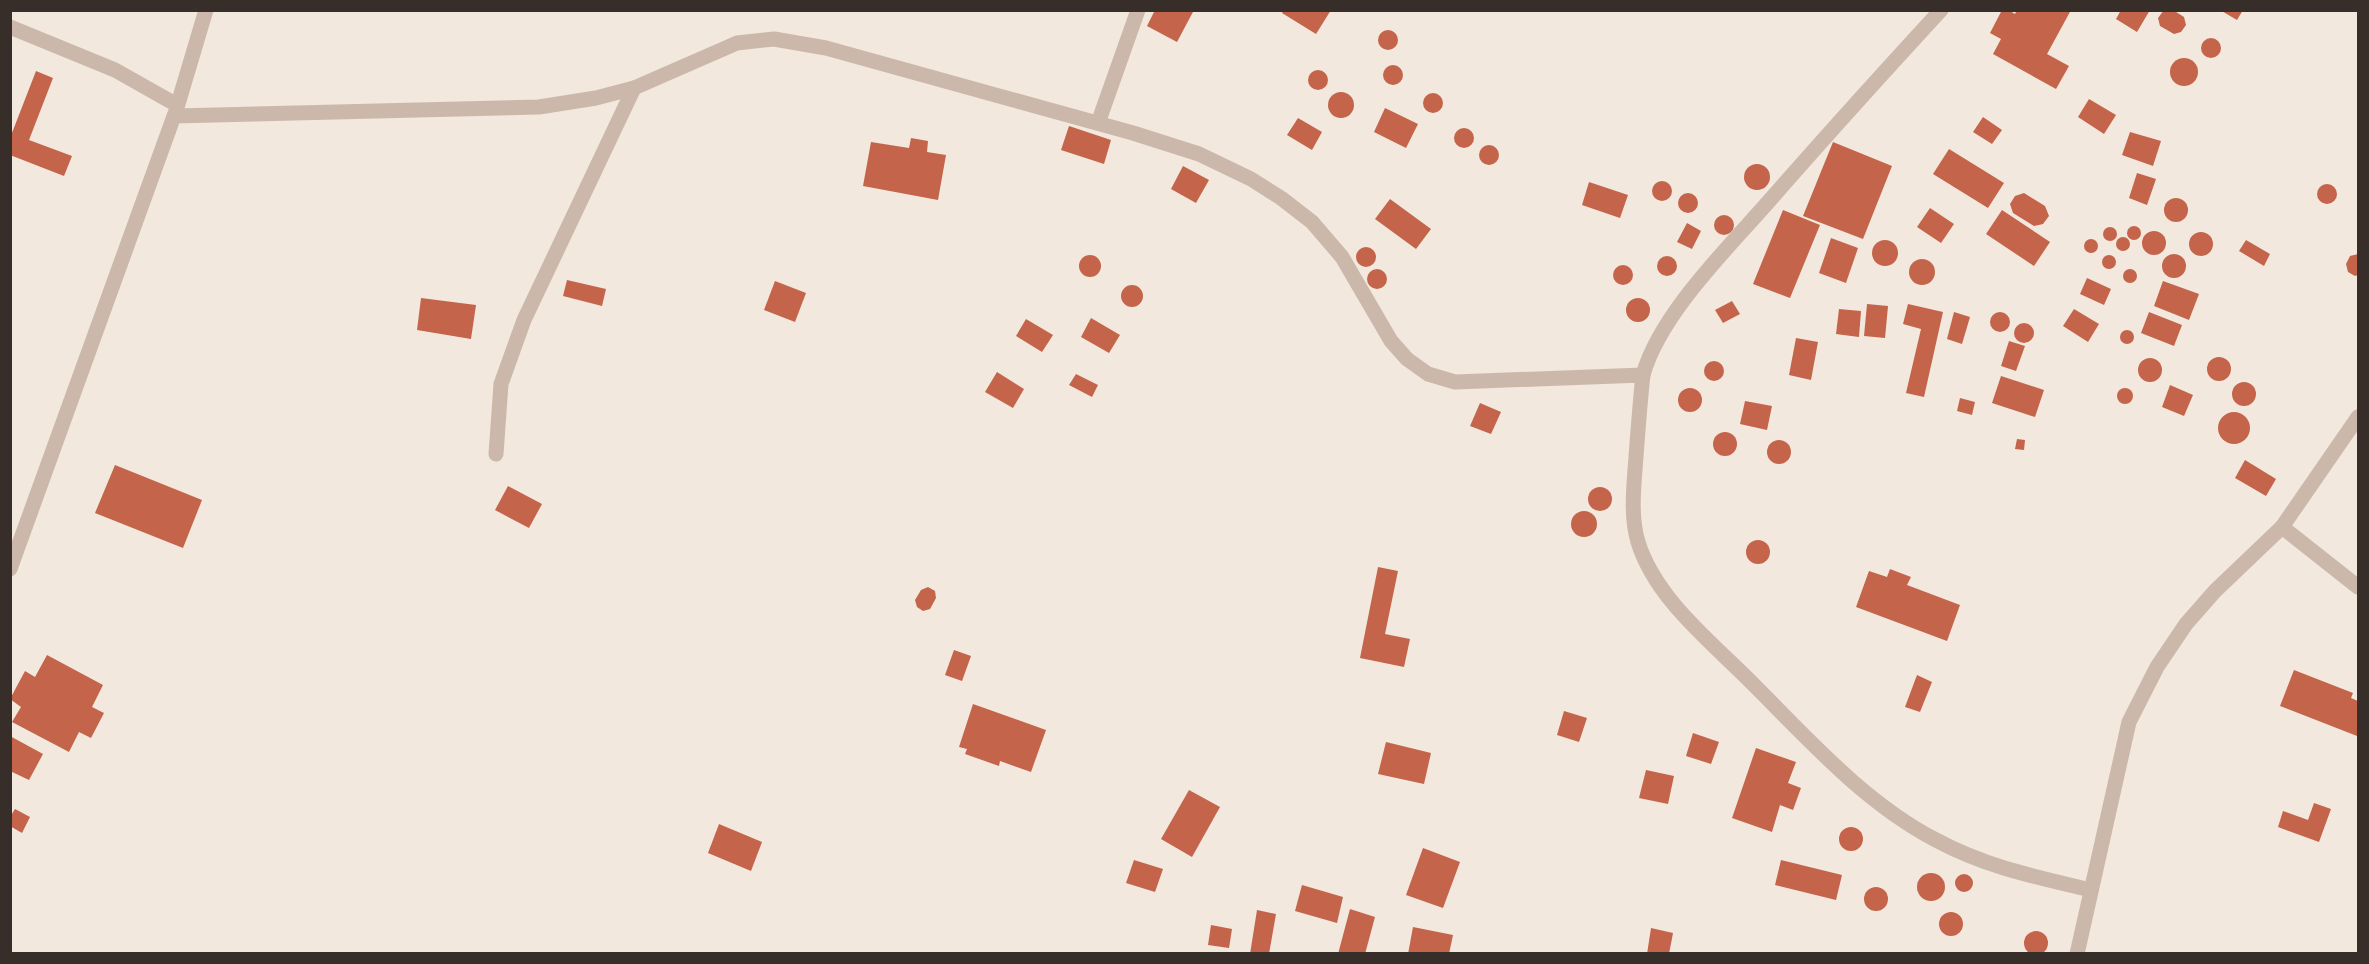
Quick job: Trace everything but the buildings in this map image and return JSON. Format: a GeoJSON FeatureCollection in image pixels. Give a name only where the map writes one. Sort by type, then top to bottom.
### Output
{"type":"FeatureCollection","features":[{"type":"Feature","properties":{"kind":"street"},"geometry":{"type":"LineString","coordinates":[[10,569],[176,110],[206,10]]}},
{"type":"Feature","properties":{"kind":"street"},"geometry":{"type":"LineString","coordinates":[[1098,123],[1138,10]]}},
{"type":"Feature","properties":{"kind":"street"},"geometry":{"type":"LineString","coordinates":[[1941,10],[1842,118],[1681,304],[1648,356],[1643,375],[1633,498],[1634,528],[1645,562],[1670,600],[1839,770],[1886,808],[1934,839],[1977,860],[2008,871],[2091,890]]}},
{"type":"Feature","properties":{"kind":"street"},"geometry":{"type":"LineString","coordinates":[[10,27],[115,69],[176,110],[539,107],[596,98],[634,87],[737,43],[774,39],[826,48],[1098,123],[1199,154],[1251,179],[1312,222],[1342,257],[1391,341],[1407,359],[1428,374],[1455,382],[1643,375]]}},
{"type":"Feature","properties":{"kind":"street"},"geometry":{"type":"LineString","coordinates":[[496,454],[501,384],[520,331],[634,87]]}},
{"type":"Feature","properties":{"kind":"street"},"geometry":{"type":"LineString","coordinates":[[2077,954],[2129,722],[2157,667],[2186,624],[2215,591],[2282,527],[2358,417]]}},
{"type":"Feature","properties":{"kind":"street"},"geometry":{"type":"LineString","coordinates":[[2282,527],[2358,587]]}}]}
